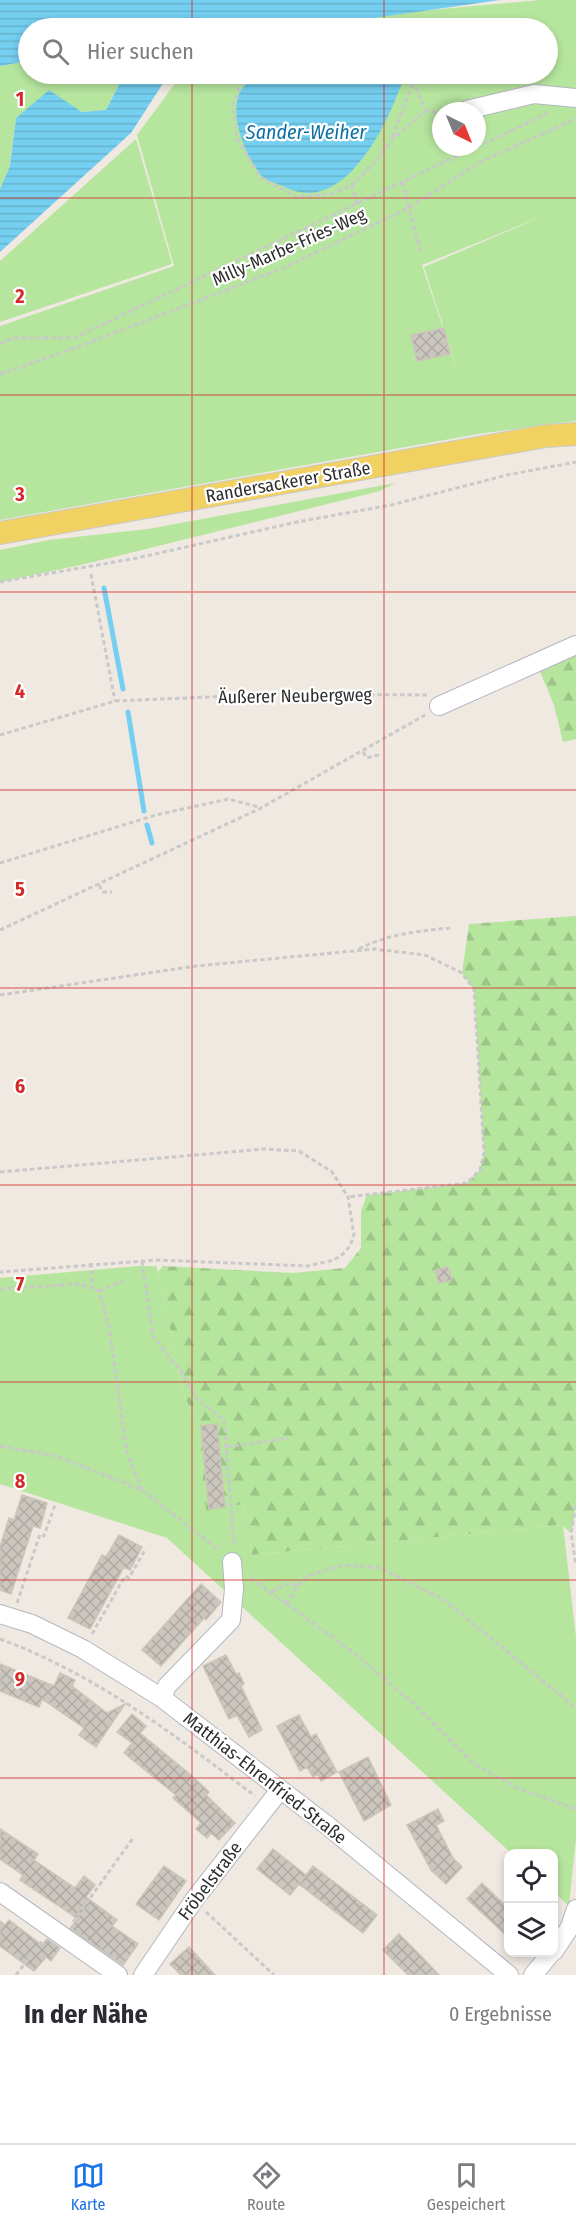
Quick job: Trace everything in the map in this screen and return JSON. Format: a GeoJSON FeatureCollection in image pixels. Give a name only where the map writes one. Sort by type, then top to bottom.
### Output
{"type":"FeatureCollection","features":[{"type":"Feature","properties":{"kind":"main road","name":"Randersackerer Straße"},"geometry":{"type":"LineString","coordinates":[[0,533],[535,438],[576,434]]}},
{"type":"Feature","properties":{"kind":"street"},"geometry":{"type":"LineString","coordinates":[[486,105],[534,94],[576,98]]}},
{"type":"Feature","properties":{"kind":"street"},"geometry":{"type":"LineString","coordinates":[[439,706],[576,645]]}},
{"type":"Feature","properties":{"kind":"street"},"geometry":{"type":"LineString","coordinates":[[162,1698],[167,1686],[231,1620],[234,1589],[232,1562]]}},
{"type":"Feature","properties":{"kind":"street","name":"Matthias-Ehrenfried-Straße"},"geometry":{"type":"LineString","coordinates":[[6,1615],[83,1650],[162,1698],[509,1975]]}},
{"type":"Feature","properties":{"kind":"street","name":"Fröbelstraße"},"geometry":{"type":"LineString","coordinates":[[143,1975],[194,1900],[280,1790]]}},
{"type":"Feature","properties":{"kind":"street"},"geometry":{"type":"LineString","coordinates":[[0,1892],[118,1975]]}},
{"type":"Feature","properties":{"kind":"street"},"geometry":{"type":"LineString","coordinates":[[558,1945],[570,1927],[576,1909]]}},
{"type":"Feature","properties":{"kind":"street"},"geometry":{"type":"LineString","coordinates":[[533,1975],[549,1957]]}},
{"type":"Feature","properties":{"kind":"path"},"geometry":{"type":"LineString","coordinates":[[243,84],[239,88],[233,105],[237,139],[261,178],[297,197],[331,194],[352,185],[377,160],[392,139],[413,84]]}},
{"type":"Feature","properties":{"kind":"path"},"geometry":{"type":"LineString","coordinates":[[413,84],[426,111]]}},
{"type":"Feature","properties":{"kind":"path"},"geometry":{"type":"LineString","coordinates":[[486,143],[557,109]]}},
{"type":"Feature","properties":{"kind":"path"},"geometry":{"type":"LineString","coordinates":[[392,139],[426,111],[432,112]]}},
{"type":"Feature","properties":{"kind":"path","name":"Milly-Marbe-Fries-Weg"},"geometry":{"type":"LineString","coordinates":[[0,374],[78,347],[281,269],[408,208],[480,162],[576,118]]}},
{"type":"Feature","properties":{"kind":"path"},"geometry":{"type":"LineString","coordinates":[[0,344],[13,338],[74,338],[458,156]]}},
{"type":"Feature","properties":{"kind":"path"},"geometry":{"type":"LineString","coordinates":[[402,182],[421,252]]}},
{"type":"Feature","properties":{"kind":"path"},"geometry":{"type":"LineString","coordinates":[[352,185],[357,204]]}},
{"type":"Feature","properties":{"kind":"path"},"geometry":{"type":"LineString","coordinates":[[0,582],[137,558],[354,510],[391,505],[507,475],[576,462]]}},
{"type":"Feature","properties":{"kind":"path"},"geometry":{"type":"LineString","coordinates":[[92,574],[115,701]]}},
{"type":"Feature","properties":{"kind":"path","name":"Äußerer Neubergweg"},"geometry":{"type":"LineString","coordinates":[[0,735],[115,701],[280,694],[426,693],[439,706]]}},
{"type":"Feature","properties":{"kind":"path"},"geometry":{"type":"LineString","coordinates":[[0,930],[261,808],[363,752],[439,706]]}},
{"type":"Feature","properties":{"kind":"path"},"geometry":{"type":"LineString","coordinates":[[363,752],[367,758],[382,754]]}},
{"type":"Feature","properties":{"kind":"path"},"geometry":{"type":"LineString","coordinates":[[0,862],[156,815],[228,799],[261,808]]}},
{"type":"Feature","properties":{"kind":"path"},"geometry":{"type":"LineString","coordinates":[[99,885],[103,892],[112,892]]}},
{"type":"Feature","properties":{"kind":"path"},"geometry":{"type":"LineString","coordinates":[[358,950],[386,938],[415,931],[450,928]]}},
{"type":"Feature","properties":{"kind":"path"},"geometry":{"type":"LineString","coordinates":[[0,995],[196,966],[358,950],[425,955],[462,973],[474,989],[484,1153],[480,1170],[467,1184],[348,1197]]}},
{"type":"Feature","properties":{"kind":"path"},"geometry":{"type":"LineString","coordinates":[[0,1172],[264,1149],[299,1151],[332,1172],[348,1197],[354,1235],[351,1246],[334,1260],[323,1264],[291,1267],[142,1260],[0,1272]]}},
{"type":"Feature","properties":{"kind":"path"},"geometry":{"type":"LineString","coordinates":[[142,1260],[153,1336],[182,1373],[196,1399],[218,1413],[226,1426],[235,1537],[232,1562]]}},
{"type":"Feature","properties":{"kind":"path"},"geometry":{"type":"LineString","coordinates":[[91,1263],[92,1287]]}},
{"type":"Feature","properties":{"kind":"path"},"geometry":{"type":"LineString","coordinates":[[99,1292],[105,1287],[123,1281]]}},
{"type":"Feature","properties":{"kind":"path"},"geometry":{"type":"LineString","coordinates":[[0,1289],[81,1284],[99,1292],[109,1326],[127,1453],[142,1490]]}},
{"type":"Feature","properties":{"kind":"path"},"geometry":{"type":"LineString","coordinates":[[227,1447],[288,1438]]}},
{"type":"Feature","properties":{"kind":"path"},"geometry":{"type":"LineString","coordinates":[[0,1446],[56,1456],[142,1490],[212,1543],[244,1574],[358,1656],[415,1705],[474,1764],[520,1789],[576,1809]]}},
{"type":"Feature","properties":{"kind":"path"},"geometry":{"type":"LineString","coordinates":[[6,1615],[40,1534],[45,1536],[55,1505]]}},
{"type":"Feature","properties":{"kind":"path"},"geometry":{"type":"LineString","coordinates":[[576,1506],[571,1533],[576,1565]]}},
{"type":"Feature","properties":{"kind":"path"},"geometry":{"type":"LineString","coordinates":[[83,1650],[125,1576],[129,1578],[145,1550]]}},
{"type":"Feature","properties":{"kind":"path"},"geometry":{"type":"LineString","coordinates":[[285,1605],[298,1585],[310,1575],[344,1565],[380,1568],[443,1599],[576,1708]]}},
{"type":"Feature","properties":{"kind":"path"},"geometry":{"type":"LineString","coordinates":[[271,1592],[287,1584],[298,1585]]}},
{"type":"Feature","properties":{"kind":"path"},"geometry":{"type":"LineString","coordinates":[[0,1639],[71,1668],[135,1708],[268,1806]]}},
{"type":"Feature","properties":{"kind":"path"},"geometry":{"type":"LineString","coordinates":[[16,1975],[57,1932],[133,1838]]}},
{"type":"Feature","properties":{"kind":"path"},"geometry":{"type":"LineString","coordinates":[[194,1900],[274,1975]]}},
{"type":"Feature","properties":{"kind":"green space"},"geometry":{"type":"Polygon","coordinates":[[[541,0],[576,0],[576,421],[478,434],[0,520],[0,326],[174,266],[137,135],[175,84],[558,84],[558,18],[366,18],[541,0]],[[546,215],[422,265],[460,379],[424,267],[546,215]]]}},
{"type":"Feature","properties":{"kind":"green space"},"geometry":{"type":"Polygon","coordinates":[[[18,63],[18,84],[119,84],[106,110],[82,112],[49,91],[16,118],[10,166],[0,189],[0,66],[18,63]]]}},
{"type":"Feature","properties":{"kind":"green space"},"geometry":{"type":"Polygon","coordinates":[[[136,139],[172,264],[0,322],[0,261],[136,139]]]}},
{"type":"Feature","properties":{"kind":"green space"},"geometry":{"type":"Polygon","coordinates":[[[395,483],[380,491],[85,564],[0,582],[0,550],[49,540],[148,529],[395,483]]]}},
{"type":"Feature","properties":{"kind":"green space"},"geometry":{"type":"Polygon","coordinates":[[[576,645],[576,739],[563,742],[554,705],[536,662],[576,645]]]}},
{"type":"Feature","properties":{"kind":"green space"},"geometry":{"type":"Polygon","coordinates":[[[576,916],[576,1506],[571,1533],[562,1525],[252,1555],[243,1504],[206,1511],[197,1422],[185,1398],[158,1272],[163,1266],[293,1273],[345,1268],[361,1248],[361,1211],[367,1195],[467,1183],[480,1170],[484,1153],[474,989],[462,973],[469,924],[576,916]]]}},
{"type":"Feature","properties":{"kind":"green space"},"geometry":{"type":"Polygon","coordinates":[[[156,1266],[185,1398],[197,1422],[206,1510],[243,1504],[252,1555],[563,1525],[576,1637],[576,1838],[569,1906],[558,1896],[558,1849],[507,1849],[167,1538],[0,1484],[0,1278],[156,1266]]]}},
{"type":"Feature","properties":{"kind":"water"},"geometry":{"type":"Polygon","coordinates":[[[0,0],[500,0],[374,18],[18,18],[18,63],[0,66],[0,0]]]}},
{"type":"Feature","properties":{"kind":"water"},"geometry":{"type":"Polygon","coordinates":[[[119,84],[163,84],[131,133],[0,252],[0,189],[10,166],[16,118],[49,90],[82,112],[106,110],[119,84]]]}},
{"type":"Feature","properties":{"kind":"water","name":"Sander-Weiher"},"geometry":{"type":"Polygon","coordinates":[[[247,84],[401,84],[389,114],[363,158],[347,176],[329,188],[309,193],[270,181],[262,176],[255,167],[238,128],[237,101],[241,89],[247,84]]]}},
{"type":"Feature","properties":{"kind":"building"},"geometry":{"type":"Polygon","coordinates":[[[444,328],[450,354],[417,361],[411,335],[444,328]]]}},
{"type":"Feature","properties":{"kind":"building"},"geometry":{"type":"Polygon","coordinates":[[[448,1267],[452,1280],[439,1283],[435,1270],[448,1267]]]}},
{"type":"Feature","properties":{"kind":"building"},"geometry":{"type":"Polygon","coordinates":[[[217,1424],[225,1507],[209,1509],[201,1426],[217,1424]]]}},
{"type":"Feature","properties":{"kind":"building"},"geometry":{"type":"Polygon","coordinates":[[[22,1495],[47,1503],[40,1528],[33,1526],[11,1594],[0,1590],[0,1547],[9,1518],[14,1520],[22,1495]]]}},
{"type":"Feature","properties":{"kind":"building"},"geometry":{"type":"Polygon","coordinates":[[[119,1535],[142,1547],[130,1570],[124,1567],[90,1629],[68,1618],[102,1555],[106,1557],[119,1535]]]}},
{"type":"Feature","properties":{"kind":"building"},"geometry":{"type":"Polygon","coordinates":[[[201,1584],[221,1602],[161,1666],[142,1650],[201,1584]]]}},
{"type":"Feature","properties":{"kind":"building"},"geometry":{"type":"Polygon","coordinates":[[[226,1655],[236,1674],[239,1673],[244,1684],[241,1686],[262,1730],[249,1737],[237,1715],[229,1719],[203,1666],[226,1655]]]}},
{"type":"Feature","properties":{"kind":"building"},"geometry":{"type":"Polygon","coordinates":[[[0,1664],[54,1686],[60,1673],[75,1680],[72,1686],[107,1713],[125,1704],[96,1747],[79,1735],[84,1728],[42,1699],[39,1707],[0,1691],[0,1664]]]}},
{"type":"Feature","properties":{"kind":"building"},"geometry":{"type":"Polygon","coordinates":[[[132,1714],[146,1726],[140,1733],[209,1792],[206,1795],[235,1823],[219,1840],[211,1833],[207,1838],[196,1829],[201,1823],[173,1798],[176,1795],[124,1753],[132,1743],[117,1732],[132,1714]]]}},
{"type":"Feature","properties":{"kind":"building"},"geometry":{"type":"Polygon","coordinates":[[[299,1715],[311,1737],[316,1734],[337,1772],[321,1781],[318,1774],[313,1777],[307,1767],[300,1771],[277,1726],[299,1715]]]}},
{"type":"Feature","properties":{"kind":"building"},"geometry":{"type":"Polygon","coordinates":[[[368,1757],[391,1805],[364,1821],[339,1772],[368,1757]]]}},
{"type":"Feature","properties":{"kind":"building"},"geometry":{"type":"Polygon","coordinates":[[[438,1809],[444,1821],[436,1825],[453,1858],[462,1867],[446,1884],[431,1870],[407,1825],[438,1809]]]}},
{"type":"Feature","properties":{"kind":"building"},"geometry":{"type":"Polygon","coordinates":[[[0,1829],[38,1854],[34,1860],[75,1888],[84,1876],[95,1885],[86,1897],[117,1920],[112,1926],[138,1944],[123,1965],[70,1928],[78,1919],[20,1880],[23,1875],[0,1859],[0,1829]]]}},
{"type":"Feature","properties":{"kind":"building"},"geometry":{"type":"Polygon","coordinates":[[[273,1849],[306,1875],[290,1895],[257,1869],[273,1849]]]}},
{"type":"Feature","properties":{"kind":"building"},"geometry":{"type":"Polygon","coordinates":[[[164,1866],[186,1881],[159,1920],[136,1904],[164,1866]]]}},
{"type":"Feature","properties":{"kind":"building"},"geometry":{"type":"Polygon","coordinates":[[[313,1866],[377,1915],[363,1933],[299,1884],[313,1866]]]}},
{"type":"Feature","properties":{"kind":"building"},"geometry":{"type":"Polygon","coordinates":[[[482,1883],[504,1904],[504,1933],[467,1899],[482,1883]]]}},
{"type":"Feature","properties":{"kind":"building"},"geometry":{"type":"Polygon","coordinates":[[[9,1920],[42,1945],[47,1939],[60,1948],[51,1961],[46,1957],[34,1971],[0,1946],[0,1921],[5,1925],[9,1920]]]}},
{"type":"Feature","properties":{"kind":"building"},"geometry":{"type":"Polygon","coordinates":[[[399,1934],[439,1975],[408,1975],[383,1950],[399,1934]]]}},
{"type":"Feature","properties":{"kind":"building"},"geometry":{"type":"Polygon","coordinates":[[[189,1947],[215,1975],[181,1975],[170,1964],[189,1947]]]}},
{"type":"Feature","properties":{"kind":"waterway"},"geometry":{"type":"LineString","coordinates":[[104,588],[123,689]]}},
{"type":"Feature","properties":{"kind":"waterway"},"geometry":{"type":"LineString","coordinates":[[128,712],[144,811]]}},
{"type":"Feature","properties":{"kind":"waterway"},"geometry":{"type":"LineString","coordinates":[[147,825],[152,843]]}}]}
